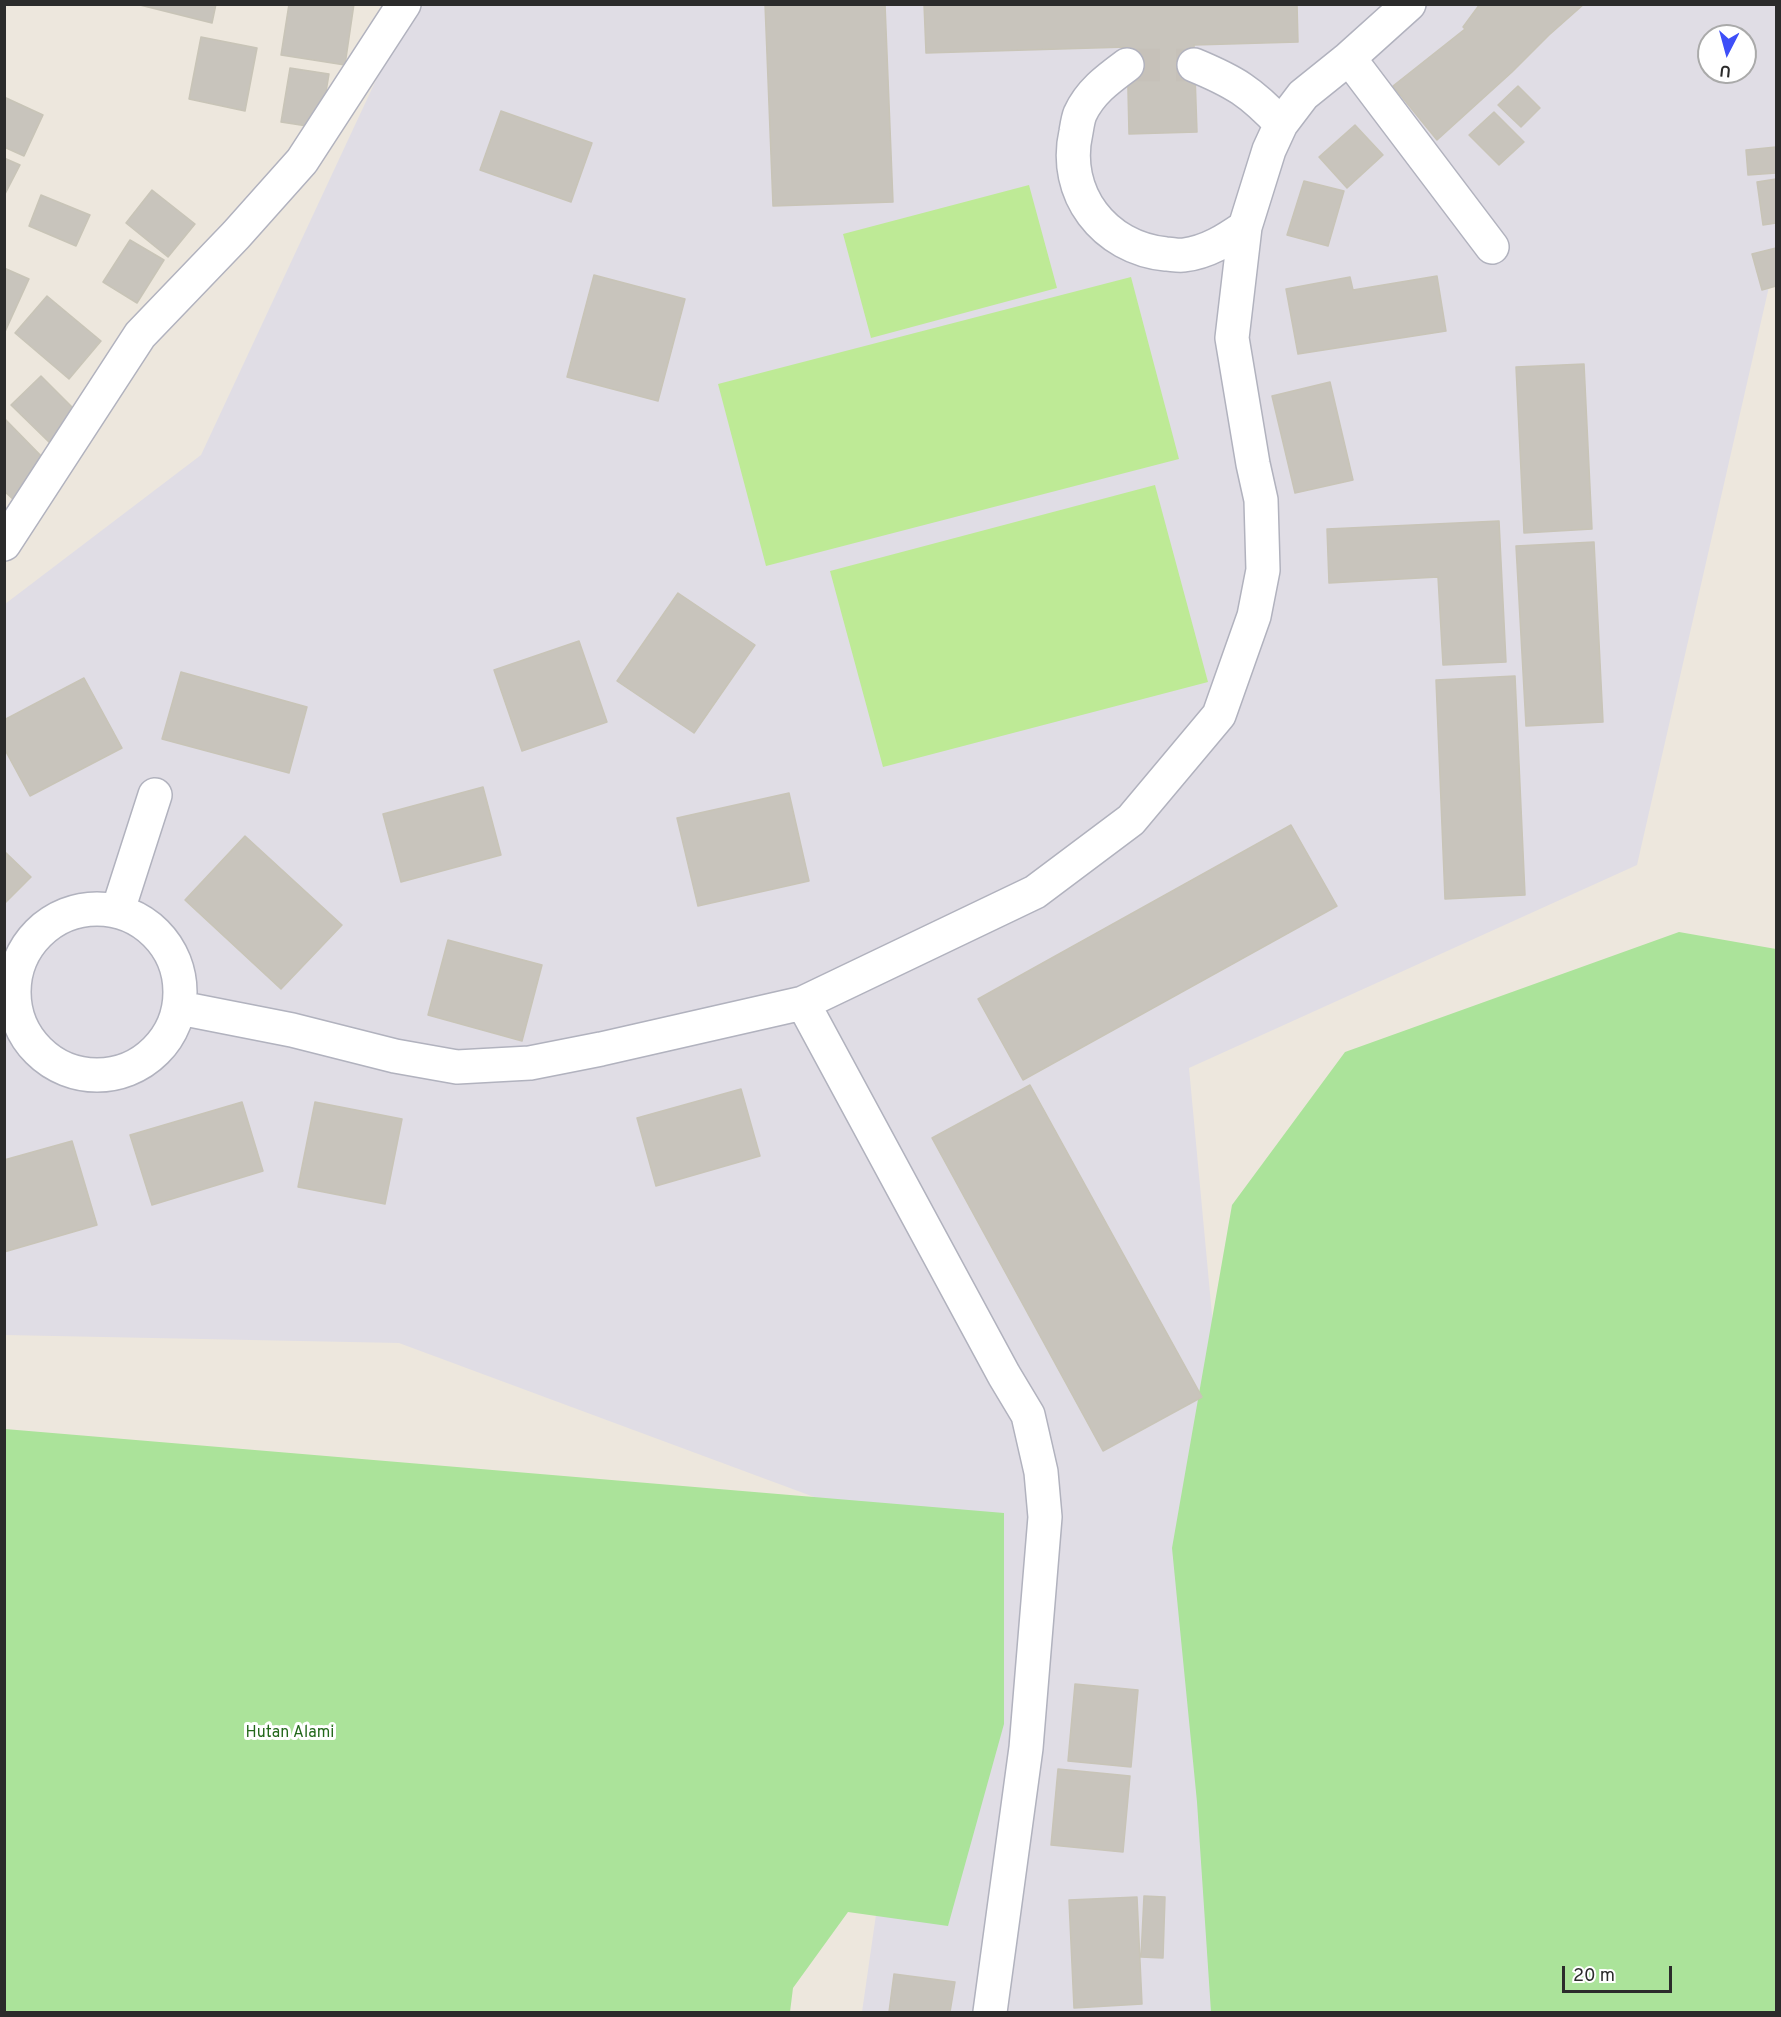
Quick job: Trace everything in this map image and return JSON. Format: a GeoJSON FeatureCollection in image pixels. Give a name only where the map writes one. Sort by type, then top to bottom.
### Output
{"type":"FeatureCollection","features":[{"type":"Feature","properties":{"kind":"street"},"geometry":{"type":"LineString","coordinates":[[4,544],[140,335],[236,235],[302,161],[404,4]]}},
{"type":"Feature","properties":{"kind":"street"},"geometry":{"type":"LineString","coordinates":[[180,1008],[292,1030],[394,1056],[457,1067],[530,1063],[601,1049],[803,1003],[1035,892],[1131,820],[1219,715],[1254,616],[1263,570],[1262,500],[1253,464],[1232,338],[1245,227],[1269,150],[1281,124],[1303,95],[1349,58],[1409,4]]}},
{"type":"Feature","properties":{"kind":"street"},"geometry":{"type":"LineString","coordinates":[[1349,58],[1492,247]]}},
{"type":"Feature","properties":{"kind":"street"},"geometry":{"type":"LineString","coordinates":[[1126,65],[1099,86],[1080,115],[1072,149],[1076,183],[1091,214],[1116,238],[1148,252],[1183,255],[1216,247],[1245,227]]}},
{"type":"Feature","properties":{"kind":"street"},"geometry":{"type":"LineString","coordinates":[[1194,65],[1227,79],[1257,98],[1281,124]]}},
{"type":"Feature","properties":{"kind":"street"},"geometry":{"type":"LineString","coordinates":[[118,910],[155,795]]}},
{"type":"Feature","properties":{"kind":"street"},"geometry":{"type":"LineString","coordinates":[[78,910],[118,910],[134,916],[156,932],[172,954],[181,980],[180,1008],[169,1035],[149,1058],[123,1071],[93,1076],[63,1069],[39,1052],[21,1028],[13,999],[15,969],[28,943],[50,922],[78,910]]}},
{"type":"Feature","properties":{"kind":"street"},"geometry":{"type":"LineString","coordinates":[[803,1003],[1028,1415],[1041,1473],[1045,1517],[1026,1748],[990,2013]]}},
{"type":"Feature","properties":{"kind":"shaded area"},"geometry":{"type":"Polygon","coordinates":[[[411,5],[1776,5],[1776,256],[1637,865],[1189,1068],[1277,2012],[862,2012],[930,1540],[399,1343],[5,1335],[5,604],[201,455],[411,5]]]}},
{"type":"Feature","properties":{"kind":"green space"},"geometry":{"type":"Polygon","coordinates":[[[1029,185],[1057,288],[871,338],[843,234],[1029,185]]]}},
{"type":"Feature","properties":{"kind":"green space"},"geometry":{"type":"Polygon","coordinates":[[[1131,277],[1179,459],[766,566],[718,384],[1131,277]]]}},
{"type":"Feature","properties":{"kind":"green space"},"geometry":{"type":"Polygon","coordinates":[[[1155,485],[1208,682],[883,767],[830,571],[1155,485]]]}},
{"type":"Feature","properties":{"kind":"green space"},"geometry":{"type":"Polygon","coordinates":[[[1679,932],[1776,949],[1776,2012],[1211,2012],[1197,1802],[1172,1548],[1232,1205],[1345,1052],[1679,932]]]}},
{"type":"Feature","properties":{"kind":"green space","name":"Hutan Alami"},"geometry":{"type":"Polygon","coordinates":[[[5,1429],[1004,1513],[1004,1724],[948,1926],[848,1912],[793,1988],[790,2012],[5,2012],[5,1429]]]}},
{"type":"Feature","properties":{"kind":"building"},"geometry":{"type":"Polygon","coordinates":[[[136,4],[216,4],[212,23],[136,4]]]}},
{"type":"Feature","properties":{"kind":"building"},"geometry":{"type":"Polygon","coordinates":[[[289,4],[354,4],[345,65],[281,55],[289,4]]]}},
{"type":"Feature","properties":{"kind":"building"},"geometry":{"type":"Polygon","coordinates":[[[765,4],[885,4],[893,202],[773,206],[765,4]]]}},
{"type":"Feature","properties":{"kind":"building"},"geometry":{"type":"Polygon","coordinates":[[[924,4],[1297,4],[1298,42],[1194,45],[1197,132],[1129,134],[1127,47],[926,53],[924,4]]]}},
{"type":"Feature","properties":{"kind":"building"},"geometry":{"type":"Polygon","coordinates":[[[1480,4],[1584,4],[1437,140],[1393,86],[1465,29],[1463,27],[1480,4]]]}},
{"type":"Feature","properties":{"kind":"building"},"geometry":{"type":"Polygon","coordinates":[[[201,37],[257,48],[245,111],[189,99],[201,37]]]}},
{"type":"Feature","properties":{"kind":"building"},"geometry":{"type":"Polygon","coordinates":[[[290,68],[329,74],[320,128],[281,122],[290,68]]]}},
{"type":"Feature","properties":{"kind":"building"},"geometry":{"type":"Polygon","coordinates":[[[1518,86],[1540,108],[1521,127],[1498,105],[1518,86]]]}},
{"type":"Feature","properties":{"kind":"building"},"geometry":{"type":"Polygon","coordinates":[[[4,97],[43,115],[24,156],[4,147],[4,97]]]}},
{"type":"Feature","properties":{"kind":"building"},"geometry":{"type":"Polygon","coordinates":[[[501,111],[592,143],[571,202],[480,170],[501,111]]]}},
{"type":"Feature","properties":{"kind":"building"},"geometry":{"type":"Polygon","coordinates":[[[1494,112],[1524,142],[1499,165],[1469,135],[1494,112]]]}},
{"type":"Feature","properties":{"kind":"building"},"geometry":{"type":"Polygon","coordinates":[[[1355,125],[1383,155],[1347,188],[1319,157],[1355,125]]]}},
{"type":"Feature","properties":{"kind":"building"},"geometry":{"type":"Polygon","coordinates":[[[1776,147],[1776,173],[1748,175],[1746,150],[1776,147]]]}},
{"type":"Feature","properties":{"kind":"building"},"geometry":{"type":"Polygon","coordinates":[[[4,158],[20,165],[4,196],[4,158]]]}},
{"type":"Feature","properties":{"kind":"building"},"geometry":{"type":"Polygon","coordinates":[[[1776,179],[1776,223],[1763,225],[1757,182],[1776,179]]]}},
{"type":"Feature","properties":{"kind":"building"},"geometry":{"type":"Polygon","coordinates":[[[1304,181],[1344,191],[1328,246],[1287,235],[1304,181]]]}},
{"type":"Feature","properties":{"kind":"building"},"geometry":{"type":"Polygon","coordinates":[[[152,190],[195,224],[168,257],[126,223],[152,190]]]}},
{"type":"Feature","properties":{"kind":"building"},"geometry":{"type":"Polygon","coordinates":[[[41,195],[90,215],[76,246],[29,226],[41,195]]]}},
{"type":"Feature","properties":{"kind":"building"},"geometry":{"type":"Polygon","coordinates":[[[130,240],[164,260],[137,303],[103,282],[130,240]]]}},
{"type":"Feature","properties":{"kind":"building"},"geometry":{"type":"Polygon","coordinates":[[[1776,248],[1776,286],[1762,290],[1752,254],[1776,248]]]}},
{"type":"Feature","properties":{"kind":"building"},"geometry":{"type":"Polygon","coordinates":[[[4,268],[29,279],[4,334],[4,268]]]}},
{"type":"Feature","properties":{"kind":"building"},"geometry":{"type":"Polygon","coordinates":[[[594,275],[685,299],[658,401],[567,377],[594,275]]]}},
{"type":"Feature","properties":{"kind":"building"},"geometry":{"type":"Polygon","coordinates":[[[1437,276],[1446,331],[1298,354],[1286,289],[1350,277],[1353,290],[1437,276]]]}},
{"type":"Feature","properties":{"kind":"building"},"geometry":{"type":"Polygon","coordinates":[[[47,296],[101,341],[69,379],[15,333],[47,296]]]}},
{"type":"Feature","properties":{"kind":"building"},"geometry":{"type":"Polygon","coordinates":[[[1584,364],[1592,529],[1524,533],[1516,367],[1584,364]]]}},
{"type":"Feature","properties":{"kind":"building"},"geometry":{"type":"Polygon","coordinates":[[[41,376],[81,416],[52,445],[11,405],[41,376]]]}},
{"type":"Feature","properties":{"kind":"building"},"geometry":{"type":"Polygon","coordinates":[[[1330,382],[1353,480],[1295,493],[1272,396],[1330,382]]]}},
{"type":"Feature","properties":{"kind":"building"},"geometry":{"type":"Polygon","coordinates":[[[4,418],[51,466],[15,501],[4,491],[4,418]]]}},
{"type":"Feature","properties":{"kind":"building"},"geometry":{"type":"Polygon","coordinates":[[[1499,521],[1506,662],[1443,665],[1438,577],[1329,583],[1327,529],[1499,521]]]}},
{"type":"Feature","properties":{"kind":"building"},"geometry":{"type":"Polygon","coordinates":[[[1594,542],[1603,722],[1526,726],[1516,546],[1594,542]]]}},
{"type":"Feature","properties":{"kind":"building"},"geometry":{"type":"Polygon","coordinates":[[[678,593],[755,645],[694,733],[617,681],[678,593]]]}},
{"type":"Feature","properties":{"kind":"building"},"geometry":{"type":"Polygon","coordinates":[[[579,641],[607,722],[522,751],[494,670],[579,641]]]}},
{"type":"Feature","properties":{"kind":"building"},"geometry":{"type":"Polygon","coordinates":[[[181,672],[307,707],[289,773],[162,739],[181,672]]]}},
{"type":"Feature","properties":{"kind":"building"},"geometry":{"type":"Polygon","coordinates":[[[1515,676],[1525,895],[1445,899],[1436,680],[1515,676]]]}},
{"type":"Feature","properties":{"kind":"building"},"geometry":{"type":"Polygon","coordinates":[[[84,678],[122,748],[30,796],[4,748],[4,720],[84,678]]]}},
{"type":"Feature","properties":{"kind":"building"},"geometry":{"type":"Polygon","coordinates":[[[483,787],[501,855],[401,882],[383,814],[483,787]]]}},
{"type":"Feature","properties":{"kind":"building"},"geometry":{"type":"Polygon","coordinates":[[[789,793],[809,881],[698,906],[677,818],[789,793]]]}},
{"type":"Feature","properties":{"kind":"building"},"geometry":{"type":"Polygon","coordinates":[[[1291,825],[1337,906],[1023,1080],[978,999],[1291,825]]]}},
{"type":"Feature","properties":{"kind":"building"},"geometry":{"type":"Polygon","coordinates":[[[245,836],[342,925],[281,989],[185,900],[245,836]]]}},
{"type":"Feature","properties":{"kind":"building"},"geometry":{"type":"Polygon","coordinates":[[[4,851],[31,877],[4,904],[4,851]]]}},
{"type":"Feature","properties":{"kind":"building"},"geometry":{"type":"Polygon","coordinates":[[[448,940],[542,965],[522,1041],[428,1015],[448,940]]]}},
{"type":"Feature","properties":{"kind":"building"},"geometry":{"type":"Polygon","coordinates":[[[1030,1085],[1202,1397],[1103,1451],[932,1138],[1030,1085]]]}},
{"type":"Feature","properties":{"kind":"building"},"geometry":{"type":"Polygon","coordinates":[[[741,1089],[760,1156],[656,1186],[637,1118],[741,1089]]]}},
{"type":"Feature","properties":{"kind":"building"},"geometry":{"type":"Polygon","coordinates":[[[242,1102],[263,1171],[152,1205],[130,1135],[242,1102]]]}},
{"type":"Feature","properties":{"kind":"building"},"geometry":{"type":"Polygon","coordinates":[[[315,1102],[402,1119],[385,1204],[298,1187],[315,1102]]]}},
{"type":"Feature","properties":{"kind":"building"},"geometry":{"type":"Polygon","coordinates":[[[72,1141],[97,1225],[4,1252],[4,1160],[72,1141]]]}},
{"type":"Feature","properties":{"kind":"building"},"geometry":{"type":"Polygon","coordinates":[[[1075,1684],[1138,1690],[1131,1767],[1068,1761],[1075,1684]]]}},
{"type":"Feature","properties":{"kind":"building"},"geometry":{"type":"Polygon","coordinates":[[[1058,1769],[1130,1776],[1123,1852],[1051,1845],[1058,1769]]]}},
{"type":"Feature","properties":{"kind":"building"},"geometry":{"type":"Polygon","coordinates":[[[1144,1896],[1165,1897],[1163,1958],[1141,1957],[1144,1896]]]}},
{"type":"Feature","properties":{"kind":"building"},"geometry":{"type":"Polygon","coordinates":[[[1137,1897],[1142,2004],[1074,2008],[1069,1900],[1137,1897]]]}},
{"type":"Feature","properties":{"kind":"building"},"geometry":{"type":"Polygon","coordinates":[[[894,1974],[955,1982],[950,2012],[889,2012],[894,1974]]]}},
{"type":"Feature","properties":{"kind":"tunnel"},"geometry":{"type":"LineString","coordinates":[[1127,65],[1194,65]]}}]}
